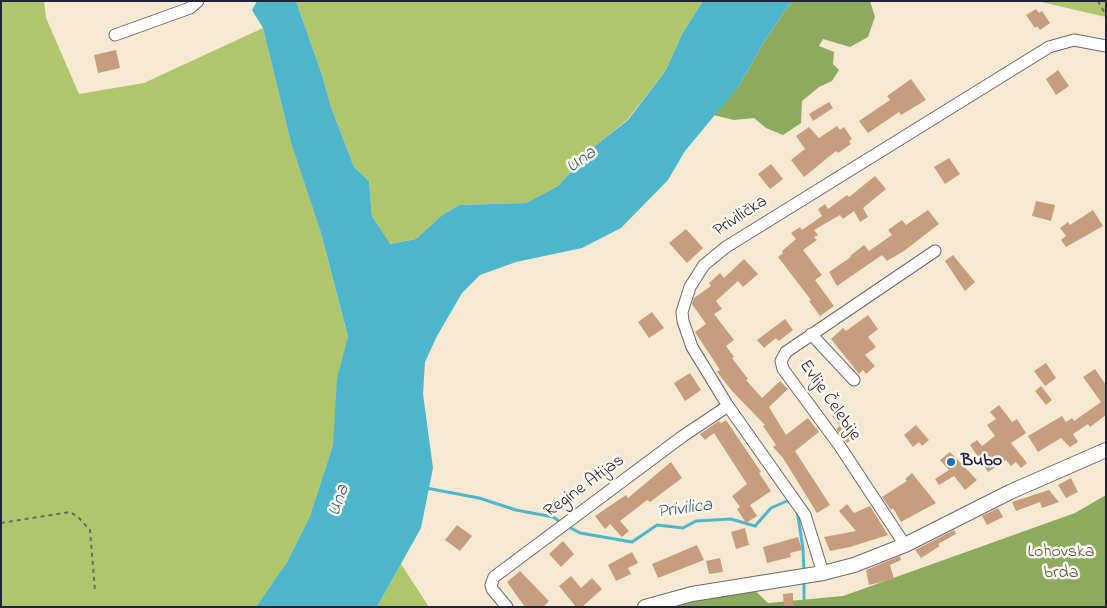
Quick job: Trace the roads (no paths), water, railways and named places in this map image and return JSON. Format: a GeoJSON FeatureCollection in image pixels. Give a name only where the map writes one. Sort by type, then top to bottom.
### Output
{"type":"FeatureCollection","features":[{"type":"Feature","properties":{"kind":"street"},"geometry":{"type":"LineString","coordinates":[[115,35],[190,8],[198,1]]}},
{"type":"Feature","properties":{"kind":"street","name":"Privilička"},"geometry":{"type":"LineString","coordinates":[[824,573],[805,515],[728,406],[692,347],[683,321],[686,298],[690,287],[704,265],[714,256],[885,146],[1049,47],[1074,40],[1106,46]]}},
{"type":"Feature","properties":{"kind":"street","name":"Evlije Čelebije"},"geometry":{"type":"LineString","coordinates":[[905,545],[839,445],[783,369],[781,361],[786,352],[811,334],[935,251]]}},
{"type":"Feature","properties":{"kind":"street"},"geometry":{"type":"LineString","coordinates":[[811,334],[854,380]]}},
{"type":"Feature","properties":{"kind":"street","name":"Regine Atijas"},"geometry":{"type":"LineString","coordinates":[[507,607],[490,585],[494,577],[683,436],[728,406]]}},
{"type":"Feature","properties":{"kind":"street"},"geometry":{"type":"LineString","coordinates":[[645,607],[692,594],[797,578],[854,565],[905,545],[1010,492],[1106,450]]}},
{"type":"Feature","properties":{"kind":"water","name":"Una"},"geometry":{"type":"Polygon","coordinates":[[[257,1],[296,1],[331,107],[354,167],[369,181],[372,216],[390,244],[416,239],[441,216],[459,205],[526,203],[558,186],[595,146],[628,120],[666,70],[682,34],[703,1],[792,1],[765,40],[739,86],[685,151],[668,180],[621,228],[582,248],[516,262],[480,275],[462,293],[437,336],[425,362],[423,394],[433,468],[421,528],[377,607],[256,607],[287,562],[310,516],[333,445],[337,378],[348,337],[321,233],[291,143],[263,28],[252,10],[257,1]]]}},
{"type":"Feature","properties":{"kind":"waterway","name":"Privilica"},"geometry":{"type":"LineString","coordinates":[[426,488],[479,498],[516,510],[553,517],[562,523]]}},
{"type":"Feature","properties":{"kind":"waterway","name":"Privilica"},"geometry":{"type":"LineString","coordinates":[[567,526],[580,533],[632,542],[657,525],[683,528],[696,521],[731,519],[755,526],[771,508],[787,501],[792,503]]}},
{"type":"Feature","properties":{"kind":"waterway","name":"Privilica"},"geometry":{"type":"LineString","coordinates":[[797,510],[803,549],[804,573]]}},
{"type":"Feature","properties":{"kind":"waterway","name":"Privilica"},"geometry":{"type":"LineString","coordinates":[[804,579],[804,599]]}},
{"type":"Feature","properties":{"kind":"place","name":"Bubo"},"geometry":{"type":"Point","coordinates":[951,462]}},
{"type":"Feature","properties":{"kind":"park label","name":"Lohovska brda"},"geometry":{"type":"Point","coordinates":[1061,563]}}]}
